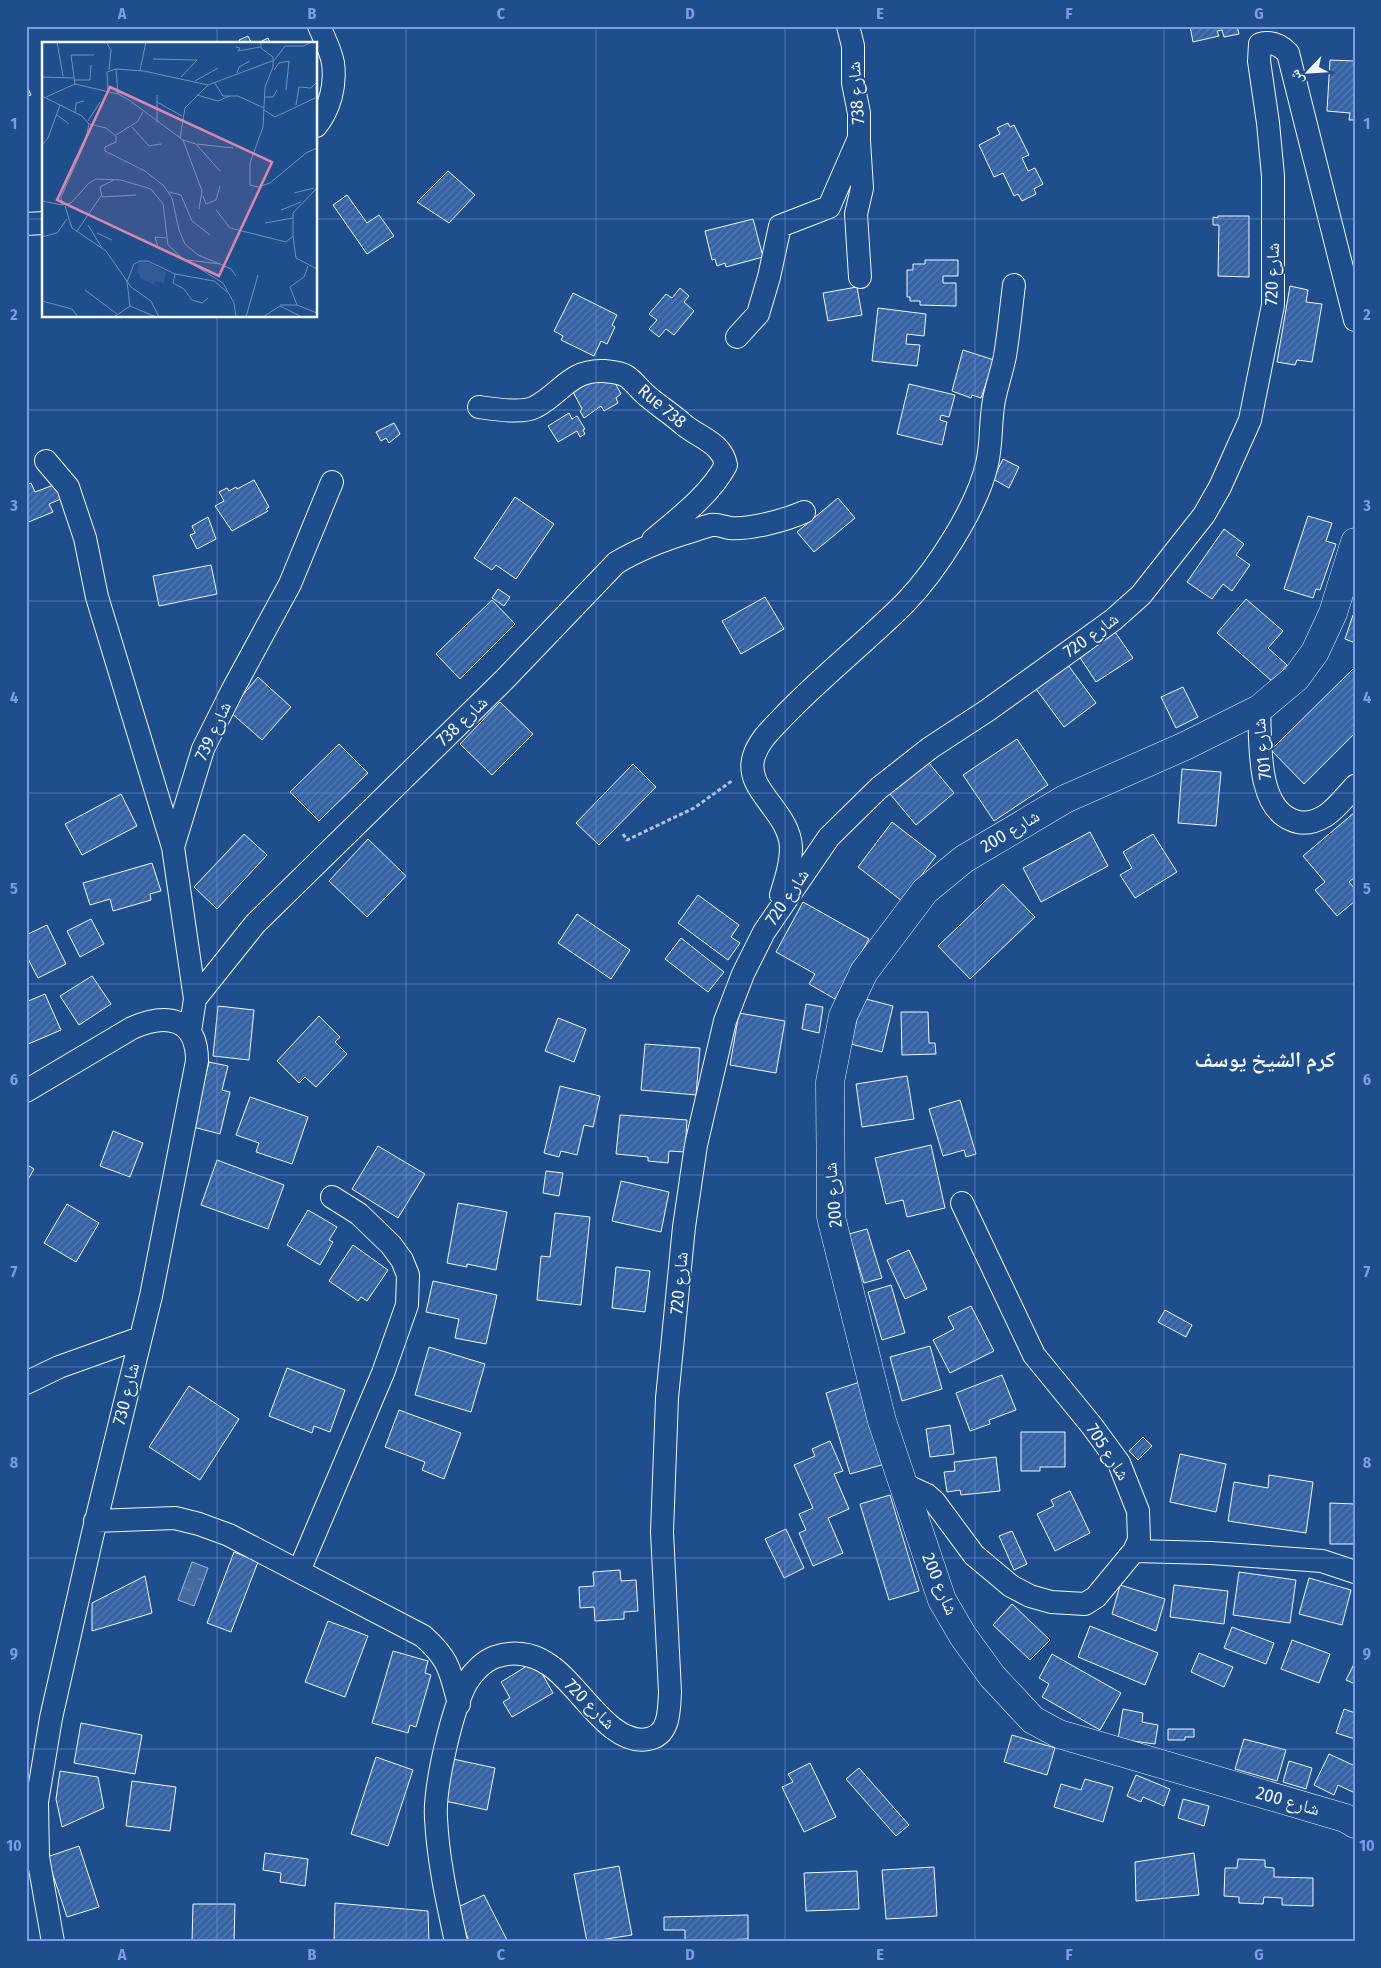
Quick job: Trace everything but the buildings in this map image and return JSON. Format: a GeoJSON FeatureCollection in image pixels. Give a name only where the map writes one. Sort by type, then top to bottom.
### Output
{"type":"FeatureCollection","features":[{"type":"Feature","properties":{"kind":"main road","name":"شارع 200"},"geometry":{"type":"LineString","coordinates":[[1355,542],[1333,613],[1316,652],[1296,678],[1259,709],[1185,746],[1065,799],[964,859],[925,891],[864,972],[843,1016],[830,1082],[831,1218],[882,1421],[942,1600],[963,1636],[992,1676],[1032,1720],[1059,1734],[1345,1818],[1355,1824]]}},
{"type":"Feature","properties":{"kind":"street"},"geometry":{"type":"LineString","coordinates":[[318,124],[326,114],[333,82],[333,62],[319,26]]}},
{"type":"Feature","properties":{"kind":"street","name":"شارع 738"},"geometry":{"type":"LineString","coordinates":[[737,337],[758,314],[769,277],[780,226],[829,207],[858,138],[859,113],[853,83],[853,46],[848,26]]}},
{"type":"Feature","properties":{"kind":"street","name":"شارع 720"},"geometry":{"type":"LineString","coordinates":[[1260,35],[1267,42],[1276,44],[1288,53],[1355,320]]}},
{"type":"Feature","properties":{"kind":"street","name":"شارع 720"},"geometry":{"type":"LineString","coordinates":[[456,1942],[440,1867],[436,1816],[445,1753],[459,1704],[467,1682],[479,1667],[494,1657],[512,1653],[530,1655],[547,1663],[614,1730],[628,1739],[654,1738],[662,1731],[668,1718],[670,1692],[662,1532],[663,1477],[667,1398],[684,1227],[696,1145],[725,1021],[743,974],[764,932],[829,837],[879,788],[930,748],[988,710],[1113,620],[1141,595],[1204,515],[1220,487],[1250,420],[1273,305],[1273,176],[1259,62],[1260,35]]}},
{"type":"Feature","properties":{"kind":"street"},"geometry":{"type":"LineString","coordinates":[[858,138],[862,188],[856,214],[860,277]]}},
{"type":"Feature","properties":{"kind":"street"},"geometry":{"type":"LineString","coordinates":[[26,224],[42,223]]}},
{"type":"Feature","properties":{"kind":"street"},"geometry":{"type":"LineString","coordinates":[[764,932],[776,907],[788,871],[791,846],[780,814],[758,788],[753,776],[754,755],[768,733],[800,700],[867,639],[924,581],[943,555],[972,503],[987,464],[994,399],[1004,357],[1014,284]]}},
{"type":"Feature","properties":{"kind":"street","name":"Rue 738"},"geometry":{"type":"LineString","coordinates":[[479,407],[506,411],[534,408],[566,382],[590,370],[612,372],[624,375],[634,382],[690,430],[718,447],[724,456],[726,465],[722,474],[688,510],[645,547]]}},
{"type":"Feature","properties":{"kind":"street"},"geometry":{"type":"LineString","coordinates":[[46,461],[68,487],[84,538],[97,597],[173,847]]}},
{"type":"Feature","properties":{"kind":"street","name":"شارع 739"},"geometry":{"type":"LineString","coordinates":[[195,999],[173,847],[203,749],[290,584],[332,482]]}},
{"type":"Feature","properties":{"kind":"street","name":"شارع 738"},"geometry":{"type":"LineString","coordinates":[[190,1031],[195,999],[255,924],[505,679],[606,571],[616,563],[645,547],[712,525],[730,528],[760,525],[776,522],[804,512]]}},
{"type":"Feature","properties":{"kind":"street","name":"شارع 701"},"geometry":{"type":"LineString","coordinates":[[1259,709],[1264,784],[1274,806],[1284,817],[1299,823],[1315,821],[1326,815],[1355,786]]}},
{"type":"Feature","properties":{"kind":"street"},"geometry":{"type":"LineString","coordinates":[[26,1091],[132,1028],[149,1021],[178,1023],[190,1031]]}},
{"type":"Feature","properties":{"kind":"street","name":"شارع 730"},"geometry":{"type":"LineString","coordinates":[[53,1942],[32,1861],[37,1802],[51,1718],[96,1521],[151,1296],[197,1061],[197,1044],[190,1031]]}},
{"type":"Feature","properties":{"kind":"street"},"geometry":{"type":"LineString","coordinates":[[299,1571],[383,1374],[407,1305],[408,1275],[402,1260],[359,1214],[332,1198]]}},
{"type":"Feature","properties":{"kind":"street","name":"شارع 705"},"geometry":{"type":"LineString","coordinates":[[903,1484],[927,1495],[934,1501],[974,1555],[1010,1586],[1030,1596],[1067,1604],[1085,1604],[1096,1597],[1134,1551],[1139,1540],[1138,1511],[1119,1463],[1092,1426],[1034,1355],[962,1204]]}},
{"type":"Feature","properties":{"kind":"street"},"geometry":{"type":"LineString","coordinates":[[26,1382],[59,1367],[140,1338]]}},
{"type":"Feature","properties":{"kind":"street"},"geometry":{"type":"LineString","coordinates":[[96,1521],[176,1518],[229,1535],[423,1636],[441,1651],[450,1669],[459,1704]]}},
{"type":"Feature","properties":{"kind":"street"},"geometry":{"type":"LineString","coordinates":[[1134,1551],[1210,1553],[1322,1561],[1355,1572]]}},
{"type":"Feature","properties":{"kind":"path"},"geometry":{"type":"LineString","coordinates":[[623,834],[627,840],[694,808],[752,767]]}},
{"type":"Feature","properties":{"kind":"water"},"geometry":{"type":"Polygon","coordinates":[[[192,1562],[208,1568],[194,1606],[178,1600],[192,1562]]]}},
{"type":"Feature","properties":{"kind":"district","name":"كرم الشيخ يوسف"},"geometry":{"type":"Point","coordinates":[1265,1059]}}]}
